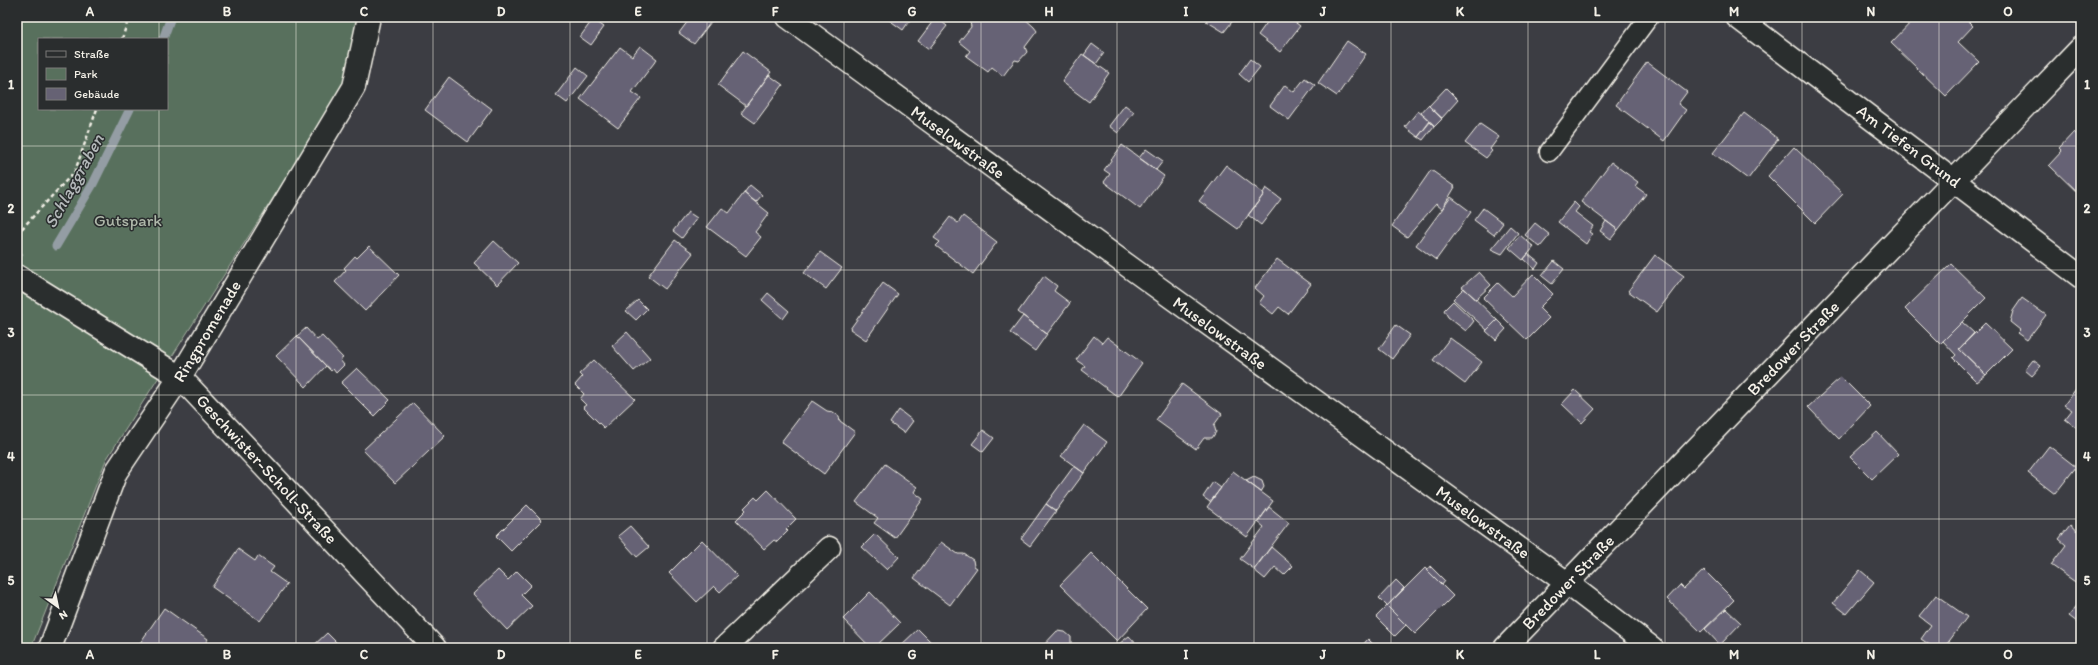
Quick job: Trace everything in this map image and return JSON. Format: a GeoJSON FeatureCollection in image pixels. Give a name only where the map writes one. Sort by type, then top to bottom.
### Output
{"type":"FeatureCollection","features":[{"type":"Feature","properties":{"kind":"street","name":"Ringpromenade"},"geometry":{"type":"LineString","coordinates":[[50,648],[116,472],[180,377],[354,87],[369,17]]}},
{"type":"Feature","properties":{"kind":"street","name":"Muselowstraße"},"geometry":{"type":"LineString","coordinates":[[788,17],[1141,276],[1567,583],[1652,648]]}},
{"type":"Feature","properties":{"kind":"street","name":"Am Tiefen Grund"},"geometry":{"type":"LineString","coordinates":[[1737,17],[2081,277]]}},
{"type":"Feature","properties":{"kind":"street","name":"Bredower Straße"},"geometry":{"type":"LineString","coordinates":[[1505,648],[1955,181],[2081,48]]}},
{"type":"Feature","properties":{"kind":"street","name":"Geschwister-Scholl-Straße"},"geometry":{"type":"LineString","coordinates":[[17,276],[180,377],[435,648]]}},
{"type":"Feature","properties":{"kind":"street"},"geometry":{"type":"LineString","coordinates":[[724,648],[829,548]]}},
{"type":"Feature","properties":{"kind":"lane"},"geometry":{"type":"LineString","coordinates":[[1549,152],[1649,17]]}},
{"type":"Feature","properties":{"kind":"path"},"geometry":{"type":"LineString","coordinates":[[122,38],[130,17]]}},
{"type":"Feature","properties":{"kind":"path"},"geometry":{"type":"LineString","coordinates":[[17,234],[75,171],[97,110]]}},
{"type":"Feature","properties":{"kind":"green space","name":"Gutspark"},"geometry":{"type":"Polygon","coordinates":[[[17,17],[361,17],[347,82],[106,460],[31,648],[17,648],[17,263],[23,254],[17,250],[17,17]]]}},
{"type":"Feature","properties":{"kind":"building"},"geometry":{"type":"Polygon","coordinates":[[[691,17],[714,18],[694,44],[679,33],[691,17]]]}},
{"type":"Feature","properties":{"kind":"building"},"geometry":{"type":"Polygon","coordinates":[[[885,17],[912,17],[903,30],[885,17]]]}},
{"type":"Feature","properties":{"kind":"building"},"geometry":{"type":"Polygon","coordinates":[[[936,17],[947,26],[929,49],[918,41],[936,17]]]}},
{"type":"Feature","properties":{"kind":"building"},"geometry":{"type":"Polygon","coordinates":[[[974,17],[1023,17],[1037,31],[1025,47],[1027,52],[1019,61],[1015,60],[1003,76],[992,67],[988,72],[966,56],[970,51],[959,42],[971,27],[970,22],[974,17]]]}},
{"type":"Feature","properties":{"kind":"building"},"geometry":{"type":"Polygon","coordinates":[[[1209,17],[1235,18],[1224,32],[1206,21],[1209,17]]]}},
{"type":"Feature","properties":{"kind":"building"},"geometry":{"type":"Polygon","coordinates":[[[1271,17],[1288,17],[1300,26],[1280,52],[1258,35],[1271,17]]]}},
{"type":"Feature","properties":{"kind":"building"},"geometry":{"type":"Polygon","coordinates":[[[1916,17],[1964,17],[1973,26],[1958,42],[1979,62],[1946,96],[1891,43],[1916,17]]]}},
{"type":"Feature","properties":{"kind":"building"},"geometry":{"type":"Polygon","coordinates":[[[593,19],[604,27],[591,45],[580,37],[593,19]]]}},
{"type":"Feature","properties":{"kind":"building"},"geometry":{"type":"Polygon","coordinates":[[[1347,41],[1366,54],[1337,96],[1318,83],[1347,41]]]}},
{"type":"Feature","properties":{"kind":"building"},"geometry":{"type":"Polygon","coordinates":[[[1092,44],[1104,53],[1096,64],[1084,55],[1092,44]]]}},
{"type":"Feature","properties":{"kind":"building"},"geometry":{"type":"Polygon","coordinates":[[[640,46],[657,59],[632,92],[641,98],[618,128],[580,99],[620,47],[632,56],[640,46]]]}},
{"type":"Feature","properties":{"kind":"building"},"geometry":{"type":"Polygon","coordinates":[[[743,51],[771,72],[746,106],[718,85],[743,51]]]}},
{"type":"Feature","properties":{"kind":"building"},"geometry":{"type":"Polygon","coordinates":[[[1082,54],[1109,73],[1089,102],[1062,82],[1082,54]]]}},
{"type":"Feature","properties":{"kind":"building"},"geometry":{"type":"Polygon","coordinates":[[[1250,59],[1260,67],[1248,82],[1239,74],[1250,59]]]}},
{"type":"Feature","properties":{"kind":"building"},"geometry":{"type":"Polygon","coordinates":[[[1647,62],[1687,92],[1678,104],[1686,110],[1664,141],[1616,105],[1647,62]]]}},
{"type":"Feature","properties":{"kind":"building"},"geometry":{"type":"Polygon","coordinates":[[[577,67],[588,76],[567,103],[556,95],[577,67]]]}},
{"type":"Feature","properties":{"kind":"building"},"geometry":{"type":"Polygon","coordinates":[[[769,75],[783,85],[755,123],[741,113],[769,75]]]}},
{"type":"Feature","properties":{"kind":"building"},"geometry":{"type":"Polygon","coordinates":[[[449,77],[492,109],[468,142],[425,110],[449,77]]]}},
{"type":"Feature","properties":{"kind":"building"},"geometry":{"type":"Polygon","coordinates":[[[1305,78],[1315,85],[1289,120],[1270,106],[1285,85],[1294,92],[1305,78]]]}},
{"type":"Feature","properties":{"kind":"building"},"geometry":{"type":"Polygon","coordinates":[[[1446,88],[1458,100],[1442,118],[1429,106],[1446,88]]]}},
{"type":"Feature","properties":{"kind":"building"},"geometry":{"type":"Polygon","coordinates":[[[1125,105],[1134,112],[1118,133],[1109,126],[1125,105]]]}},
{"type":"Feature","properties":{"kind":"building"},"geometry":{"type":"Polygon","coordinates":[[[1428,105],[1442,119],[1435,126],[1421,113],[1428,105]]]}},
{"type":"Feature","properties":{"kind":"building"},"geometry":{"type":"Polygon","coordinates":[[[1418,111],[1430,121],[1418,137],[1405,127],[1418,111]]]}},
{"type":"Feature","properties":{"kind":"building"},"geometry":{"type":"Polygon","coordinates":[[[1744,113],[1778,139],[1748,179],[1713,153],[1744,113]]]}},
{"type":"Feature","properties":{"kind":"building"},"geometry":{"type":"Polygon","coordinates":[[[1430,122],[1434,126],[1423,140],[1418,137],[1430,122]]]}},
{"type":"Feature","properties":{"kind":"building"},"geometry":{"type":"Polygon","coordinates":[[[1480,124],[1499,137],[1490,149],[1492,151],[1486,158],[1465,143],[1480,124]]]}},
{"type":"Feature","properties":{"kind":"building"},"geometry":{"type":"Polygon","coordinates":[[[2074,132],[2077,135],[2081,132],[2081,196],[2049,165],[2062,151],[2059,148],[2074,132]]]}},
{"type":"Feature","properties":{"kind":"building"},"geometry":{"type":"Polygon","coordinates":[[[1122,145],[1164,176],[1140,209],[1104,182],[1110,174],[1104,170],[1122,145]]]}},
{"type":"Feature","properties":{"kind":"building"},"geometry":{"type":"Polygon","coordinates":[[[1794,147],[1843,194],[1815,223],[1768,176],[1794,147]]]}},
{"type":"Feature","properties":{"kind":"building"},"geometry":{"type":"Polygon","coordinates":[[[1146,149],[1163,161],[1156,170],[1139,158],[1146,149]]]}},
{"type":"Feature","properties":{"kind":"building"},"geometry":{"type":"Polygon","coordinates":[[[1611,162],[1638,182],[1635,186],[1646,194],[1618,230],[1581,202],[1611,162]]]}},
{"type":"Feature","properties":{"kind":"building"},"geometry":{"type":"Polygon","coordinates":[[[1226,165],[1264,194],[1238,229],[1199,201],[1226,165]]]}},
{"type":"Feature","properties":{"kind":"building"},"geometry":{"type":"Polygon","coordinates":[[[1431,170],[1455,187],[1442,209],[1436,204],[1407,237],[1392,226],[1431,170]]]}},
{"type":"Feature","properties":{"kind":"building"},"geometry":{"type":"Polygon","coordinates":[[[750,185],[762,195],[756,202],[744,193],[750,185]]]}},
{"type":"Feature","properties":{"kind":"building"},"geometry":{"type":"Polygon","coordinates":[[[1266,188],[1281,199],[1261,225],[1248,215],[1264,194],[1263,193],[1266,188]]]}},
{"type":"Feature","properties":{"kind":"building"},"geometry":{"type":"Polygon","coordinates":[[[744,193],[769,213],[755,232],[761,237],[746,256],[707,227],[722,208],[729,213],[744,193]]]}},
{"type":"Feature","properties":{"kind":"building"},"geometry":{"type":"Polygon","coordinates":[[[1451,197],[1471,212],[1436,260],[1416,245],[1451,197]]]}},
{"type":"Feature","properties":{"kind":"building"},"geometry":{"type":"Polygon","coordinates":[[[1574,202],[1579,207],[1575,212],[1593,226],[1589,232],[1592,234],[1586,244],[1558,222],[1574,202]]]}},
{"type":"Feature","properties":{"kind":"building"},"geometry":{"type":"Polygon","coordinates":[[[1483,208],[1503,223],[1494,235],[1474,220],[1483,208]]]}},
{"type":"Feature","properties":{"kind":"building"},"geometry":{"type":"Polygon","coordinates":[[[688,212],[697,218],[682,238],[673,231],[688,212]]]}},
{"type":"Feature","properties":{"kind":"building"},"geometry":{"type":"Polygon","coordinates":[[[963,216],[997,242],[973,274],[936,246],[940,242],[934,238],[950,217],[958,223],[963,216]]]}},
{"type":"Feature","properties":{"kind":"building"},"geometry":{"type":"Polygon","coordinates":[[[1606,221],[1618,230],[1611,239],[1600,231],[1606,221]]]}},
{"type":"Feature","properties":{"kind":"building"},"geometry":{"type":"Polygon","coordinates":[[[1535,223],[1550,235],[1540,247],[1525,235],[1535,223]]]}},
{"type":"Feature","properties":{"kind":"building"},"geometry":{"type":"Polygon","coordinates":[[[1510,226],[1518,233],[1502,254],[1491,249],[1510,226]]]}},
{"type":"Feature","properties":{"kind":"building"},"geometry":{"type":"Polygon","coordinates":[[[1520,235],[1534,247],[1523,260],[1509,248],[1520,235]]]}},
{"type":"Feature","properties":{"kind":"building"},"geometry":{"type":"Polygon","coordinates":[[[675,240],[693,253],[665,289],[648,276],[675,240]]]}},
{"type":"Feature","properties":{"kind":"building"},"geometry":{"type":"Polygon","coordinates":[[[494,241],[518,263],[497,285],[474,263],[494,241]]]}},
{"type":"Feature","properties":{"kind":"building"},"geometry":{"type":"Polygon","coordinates":[[[369,246],[399,275],[365,311],[335,282],[346,270],[344,268],[355,256],[357,258],[369,246]]]}},
{"type":"Feature","properties":{"kind":"building"},"geometry":{"type":"Polygon","coordinates":[[[820,252],[842,268],[826,289],[804,273],[820,252]]]}},
{"type":"Feature","properties":{"kind":"building"},"geometry":{"type":"Polygon","coordinates":[[[1528,254],[1539,263],[1535,269],[1524,259],[1528,254]]]}},
{"type":"Feature","properties":{"kind":"building"},"geometry":{"type":"Polygon","coordinates":[[[1655,255],[1684,276],[1657,312],[1628,291],[1655,255]]]}},
{"type":"Feature","properties":{"kind":"building"},"geometry":{"type":"Polygon","coordinates":[[[1277,259],[1311,284],[1288,314],[1279,307],[1273,314],[1259,303],[1264,296],[1255,288],[1277,259]]]}},
{"type":"Feature","properties":{"kind":"building"},"geometry":{"type":"Polygon","coordinates":[[[1554,261],[1564,269],[1552,284],[1542,276],[1554,261]]]}},
{"type":"Feature","properties":{"kind":"building"},"geometry":{"type":"Polygon","coordinates":[[[1951,264],[1986,298],[1940,344],[1905,309],[1951,264]]]}},
{"type":"Feature","properties":{"kind":"building"},"geometry":{"type":"Polygon","coordinates":[[[1479,272],[1491,285],[1476,299],[1462,287],[1479,272]]]}},
{"type":"Feature","properties":{"kind":"building"},"geometry":{"type":"Polygon","coordinates":[[[1533,274],[1553,294],[1539,308],[1549,318],[1527,340],[1483,298],[1498,283],[1512,296],[1533,274]]]}},
{"type":"Feature","properties":{"kind":"building"},"geometry":{"type":"Polygon","coordinates":[[[1044,276],[1057,286],[1054,291],[1070,303],[1047,334],[1018,312],[1044,276]]]}},
{"type":"Feature","properties":{"kind":"building"},"geometry":{"type":"Polygon","coordinates":[[[883,283],[898,294],[866,340],[850,329],[883,283]]]}},
{"type":"Feature","properties":{"kind":"building"},"geometry":{"type":"Polygon","coordinates":[[[1464,288],[1497,320],[1487,330],[1453,299],[1464,288]]]}},
{"type":"Feature","properties":{"kind":"building"},"geometry":{"type":"Polygon","coordinates":[[[768,293],[789,311],[783,319],[762,300],[768,293]]]}},
{"type":"Feature","properties":{"kind":"building"},"geometry":{"type":"Polygon","coordinates":[[[2022,298],[2046,315],[2027,340],[2017,333],[2020,330],[2010,322],[2013,311],[2022,298]]]}},
{"type":"Feature","properties":{"kind":"building"},"geometry":{"type":"Polygon","coordinates":[[[638,300],[647,309],[636,320],[626,311],[638,300]]]}},
{"type":"Feature","properties":{"kind":"building"},"geometry":{"type":"Polygon","coordinates":[[[1453,301],[1474,321],[1466,331],[1448,317],[1444,310],[1453,301]]]}},
{"type":"Feature","properties":{"kind":"building"},"geometry":{"type":"Polygon","coordinates":[[[1023,316],[1047,334],[1035,351],[1010,333],[1023,316]]]}},
{"type":"Feature","properties":{"kind":"building"},"geometry":{"type":"Polygon","coordinates":[[[1497,320],[1506,329],[1496,340],[1486,331],[1497,320]]]}},
{"type":"Feature","properties":{"kind":"building"},"geometry":{"type":"Polygon","coordinates":[[[1962,322],[1974,333],[1959,349],[1986,375],[1977,382],[1953,358],[1956,355],[1943,341],[1962,322]]]}},
{"type":"Feature","properties":{"kind":"building"},"geometry":{"type":"Polygon","coordinates":[[[1985,323],[2012,349],[1986,375],[1959,349],[1985,323]]]}},
{"type":"Feature","properties":{"kind":"building"},"geometry":{"type":"Polygon","coordinates":[[[1396,325],[1410,335],[1392,359],[1379,349],[1396,325]]]}},
{"type":"Feature","properties":{"kind":"building"},"geometry":{"type":"Polygon","coordinates":[[[306,328],[317,340],[322,336],[343,358],[340,360],[344,365],[336,373],[333,369],[331,371],[297,336],[306,328]]]}},
{"type":"Feature","properties":{"kind":"building"},"geometry":{"type":"Polygon","coordinates":[[[627,332],[650,358],[634,371],[612,346],[627,332]]]}},
{"type":"Feature","properties":{"kind":"building"},"geometry":{"type":"Polygon","coordinates":[[[297,336],[326,366],[306,387],[276,356],[297,336]]]}},
{"type":"Feature","properties":{"kind":"building"},"geometry":{"type":"Polygon","coordinates":[[[1094,336],[1102,343],[1107,337],[1142,363],[1118,397],[1082,370],[1085,366],[1076,360],[1094,336]]]}},
{"type":"Feature","properties":{"kind":"building"},"geometry":{"type":"Polygon","coordinates":[[[1450,338],[1482,362],[1465,384],[1433,360],[1450,338]]]}},
{"type":"Feature","properties":{"kind":"building"},"geometry":{"type":"Polygon","coordinates":[[[594,360],[635,399],[604,428],[583,407],[586,405],[580,399],[584,394],[575,385],[582,377],[579,374],[594,360]]]}},
{"type":"Feature","properties":{"kind":"building"},"geometry":{"type":"Polygon","coordinates":[[[2033,360],[2041,366],[2032,376],[2025,370],[2033,360]]]}},
{"type":"Feature","properties":{"kind":"building"},"geometry":{"type":"Polygon","coordinates":[[[357,368],[390,400],[374,416],[341,383],[357,368]]]}},
{"type":"Feature","properties":{"kind":"building"},"geometry":{"type":"Polygon","coordinates":[[[1841,377],[1870,406],[1839,439],[1808,407],[1841,377]]]}},
{"type":"Feature","properties":{"kind":"building"},"geometry":{"type":"Polygon","coordinates":[[[2081,382],[2081,431],[2065,419],[2072,410],[2064,405],[2081,382]]]}},
{"type":"Feature","properties":{"kind":"building"},"geometry":{"type":"Polygon","coordinates":[[[1182,384],[1222,414],[1214,425],[1216,432],[1212,438],[1204,438],[1196,449],[1156,420],[1182,384]]]}},
{"type":"Feature","properties":{"kind":"building"},"geometry":{"type":"Polygon","coordinates":[[[1575,390],[1595,409],[1582,423],[1562,404],[1575,390]]]}},
{"type":"Feature","properties":{"kind":"building"},"geometry":{"type":"Polygon","coordinates":[[[812,401],[827,411],[833,412],[839,416],[840,421],[855,432],[824,474],[781,442],[812,401]]]}},
{"type":"Feature","properties":{"kind":"building"},"geometry":{"type":"Polygon","coordinates":[[[413,403],[445,436],[395,483],[363,450],[413,403]]]}},
{"type":"Feature","properties":{"kind":"building"},"geometry":{"type":"Polygon","coordinates":[[[899,410],[913,421],[904,433],[890,423],[899,410]]]}},
{"type":"Feature","properties":{"kind":"building"},"geometry":{"type":"Polygon","coordinates":[[[1084,425],[1107,442],[1084,473],[1061,456],[1084,425]]]}},
{"type":"Feature","properties":{"kind":"building"},"geometry":{"type":"Polygon","coordinates":[[[983,430],[994,438],[983,452],[972,444],[983,430]]]}},
{"type":"Feature","properties":{"kind":"building"},"geometry":{"type":"Polygon","coordinates":[[[1877,432],[1898,454],[1872,479],[1850,457],[1877,432]]]}},
{"type":"Feature","properties":{"kind":"building"},"geometry":{"type":"Polygon","coordinates":[[[2049,446],[2076,467],[2055,494],[2028,473],[2049,446]]]}},
{"type":"Feature","properties":{"kind":"building"},"geometry":{"type":"Polygon","coordinates":[[[885,464],[917,487],[914,492],[923,499],[895,538],[874,523],[878,518],[856,502],[885,464]]]}},
{"type":"Feature","properties":{"kind":"building"},"geometry":{"type":"Polygon","coordinates":[[[1074,466],[1084,473],[1056,511],[1046,504],[1074,466]]]}},
{"type":"Feature","properties":{"kind":"building"},"geometry":{"type":"Polygon","coordinates":[[[1233,471],[1273,501],[1247,537],[1207,507],[1233,471]]]}},
{"type":"Feature","properties":{"kind":"building"},"geometry":{"type":"Polygon","coordinates":[[[1254,477],[1262,481],[1264,487],[1261,492],[1246,481],[1254,477]]]}},
{"type":"Feature","properties":{"kind":"building"},"geometry":{"type":"Polygon","coordinates":[[[1213,482],[1221,488],[1210,502],[1203,497],[1213,482]]]}},
{"type":"Feature","properties":{"kind":"building"},"geometry":{"type":"Polygon","coordinates":[[[768,490],[796,519],[786,529],[788,531],[777,542],[774,540],[764,549],[736,520],[746,510],[744,508],[755,497],[758,500],[768,490]]]}},
{"type":"Feature","properties":{"kind":"building"},"geometry":{"type":"Polygon","coordinates":[[[1046,504],[1056,511],[1030,546],[1021,539],[1046,504]]]}},
{"type":"Feature","properties":{"kind":"building"},"geometry":{"type":"Polygon","coordinates":[[[527,505],[542,520],[511,551],[496,536],[527,505]]]}},
{"type":"Feature","properties":{"kind":"building"},"geometry":{"type":"Polygon","coordinates":[[[1269,507],[1289,523],[1254,569],[1240,559],[1264,527],[1258,522],[1269,507]]]}},
{"type":"Feature","properties":{"kind":"building"},"geometry":{"type":"Polygon","coordinates":[[[2070,525],[2077,531],[2081,526],[2081,586],[2051,565],[2066,545],[2059,539],[2070,525]]]}},
{"type":"Feature","properties":{"kind":"building"},"geometry":{"type":"Polygon","coordinates":[[[630,526],[649,547],[637,557],[618,536],[630,526]]]}},
{"type":"Feature","properties":{"kind":"building"},"geometry":{"type":"Polygon","coordinates":[[[875,534],[899,557],[887,570],[862,547],[875,534]]]}},
{"type":"Feature","properties":{"kind":"building"},"geometry":{"type":"Polygon","coordinates":[[[702,540],[737,576],[720,592],[714,586],[697,602],[669,573],[702,540]]]}},
{"type":"Feature","properties":{"kind":"building"},"geometry":{"type":"Polygon","coordinates":[[[941,542],[958,554],[964,554],[973,560],[974,566],[977,568],[950,605],[914,578],[941,542]]]}},
{"type":"Feature","properties":{"kind":"building"},"geometry":{"type":"Polygon","coordinates":[[[1271,547],[1293,566],[1284,575],[1275,567],[1265,579],[1254,570],[1271,547]]]}},
{"type":"Feature","properties":{"kind":"building"},"geometry":{"type":"Polygon","coordinates":[[[238,549],[255,561],[258,556],[274,567],[270,572],[287,584],[260,621],[212,587],[238,549]]]}},
{"type":"Feature","properties":{"kind":"building"},"geometry":{"type":"Polygon","coordinates":[[[1091,553],[1147,609],[1117,641],[1060,585],[1091,553]]]}},
{"type":"Feature","properties":{"kind":"building"},"geometry":{"type":"Polygon","coordinates":[[[1430,566],[1445,581],[1442,585],[1427,570],[1430,566]]]}},
{"type":"Feature","properties":{"kind":"building"},"geometry":{"type":"Polygon","coordinates":[[[1425,568],[1453,596],[1415,634],[1387,606],[1425,568]]]}},
{"type":"Feature","properties":{"kind":"building"},"geometry":{"type":"Polygon","coordinates":[[[498,570],[508,580],[517,571],[531,585],[521,595],[532,606],[507,630],[473,594],[498,570]]]}},
{"type":"Feature","properties":{"kind":"building"},"geometry":{"type":"Polygon","coordinates":[[[1704,570],[1734,600],[1701,632],[1667,599],[1680,585],[1684,589],[1704,570]]]}},
{"type":"Feature","properties":{"kind":"building"},"geometry":{"type":"Polygon","coordinates":[[[1860,570],[1874,582],[1847,614],[1833,603],[1860,570]]]}},
{"type":"Feature","properties":{"kind":"building"},"geometry":{"type":"Polygon","coordinates":[[[1396,580],[1404,588],[1387,606],[1379,598],[1396,580]]]}},
{"type":"Feature","properties":{"kind":"building"},"geometry":{"type":"Polygon","coordinates":[[[870,592],[900,623],[874,648],[871,648],[843,619],[870,592]]]}},
{"type":"Feature","properties":{"kind":"building"},"geometry":{"type":"Polygon","coordinates":[[[1936,595],[1967,617],[1944,648],[1934,648],[1921,639],[1931,625],[1919,616],[1936,595]]]}},
{"type":"Feature","properties":{"kind":"building"},"geometry":{"type":"Polygon","coordinates":[[[2081,600],[2081,625],[2069,616],[2081,600]]]}},
{"type":"Feature","properties":{"kind":"building"},"geometry":{"type":"Polygon","coordinates":[[[1387,606],[1406,625],[1395,636],[1376,617],[1387,606]]]}},
{"type":"Feature","properties":{"kind":"building"},"geometry":{"type":"Polygon","coordinates":[[[164,608],[208,639],[202,648],[147,648],[140,643],[164,608]]]}},
{"type":"Feature","properties":{"kind":"building"},"geometry":{"type":"Polygon","coordinates":[[[1726,609],[1741,623],[1720,645],[1705,629],[1726,609]]]}},
{"type":"Feature","properties":{"kind":"building"},"geometry":{"type":"Polygon","coordinates":[[[918,629],[934,645],[930,648],[898,648],[918,629]]]}},
{"type":"Feature","properties":{"kind":"building"},"geometry":{"type":"Polygon","coordinates":[[[1057,631],[1065,632],[1071,637],[1071,644],[1075,648],[1041,648],[1057,631]]]}},
{"type":"Feature","properties":{"kind":"building"},"geometry":{"type":"Polygon","coordinates":[[[327,633],[342,648],[311,648],[327,633]]]}},
{"type":"Feature","properties":{"kind":"building"},"geometry":{"type":"Polygon","coordinates":[[[1129,636],[1140,648],[1114,648],[1129,636]]]}},
{"type":"Feature","properties":{"kind":"building"},"geometry":{"type":"Polygon","coordinates":[[[1368,639],[1377,648],[1360,648],[1368,639]]]}},
{"type":"Feature","properties":{"kind":"building"},"geometry":{"type":"Polygon","coordinates":[[[1348,643],[1353,648],[1342,648],[1348,643]]]}},
{"type":"Feature","properties":{"kind":"waterway","name":"Schlaggraben"},"geometry":{"type":"LineString","coordinates":[[163,38],[171,17]]}},
{"type":"Feature","properties":{"kind":"waterway","name":"Schlaggraben"},"geometry":{"type":"LineString","coordinates":[[56,246],[93,184],[130,110]]}}]}
